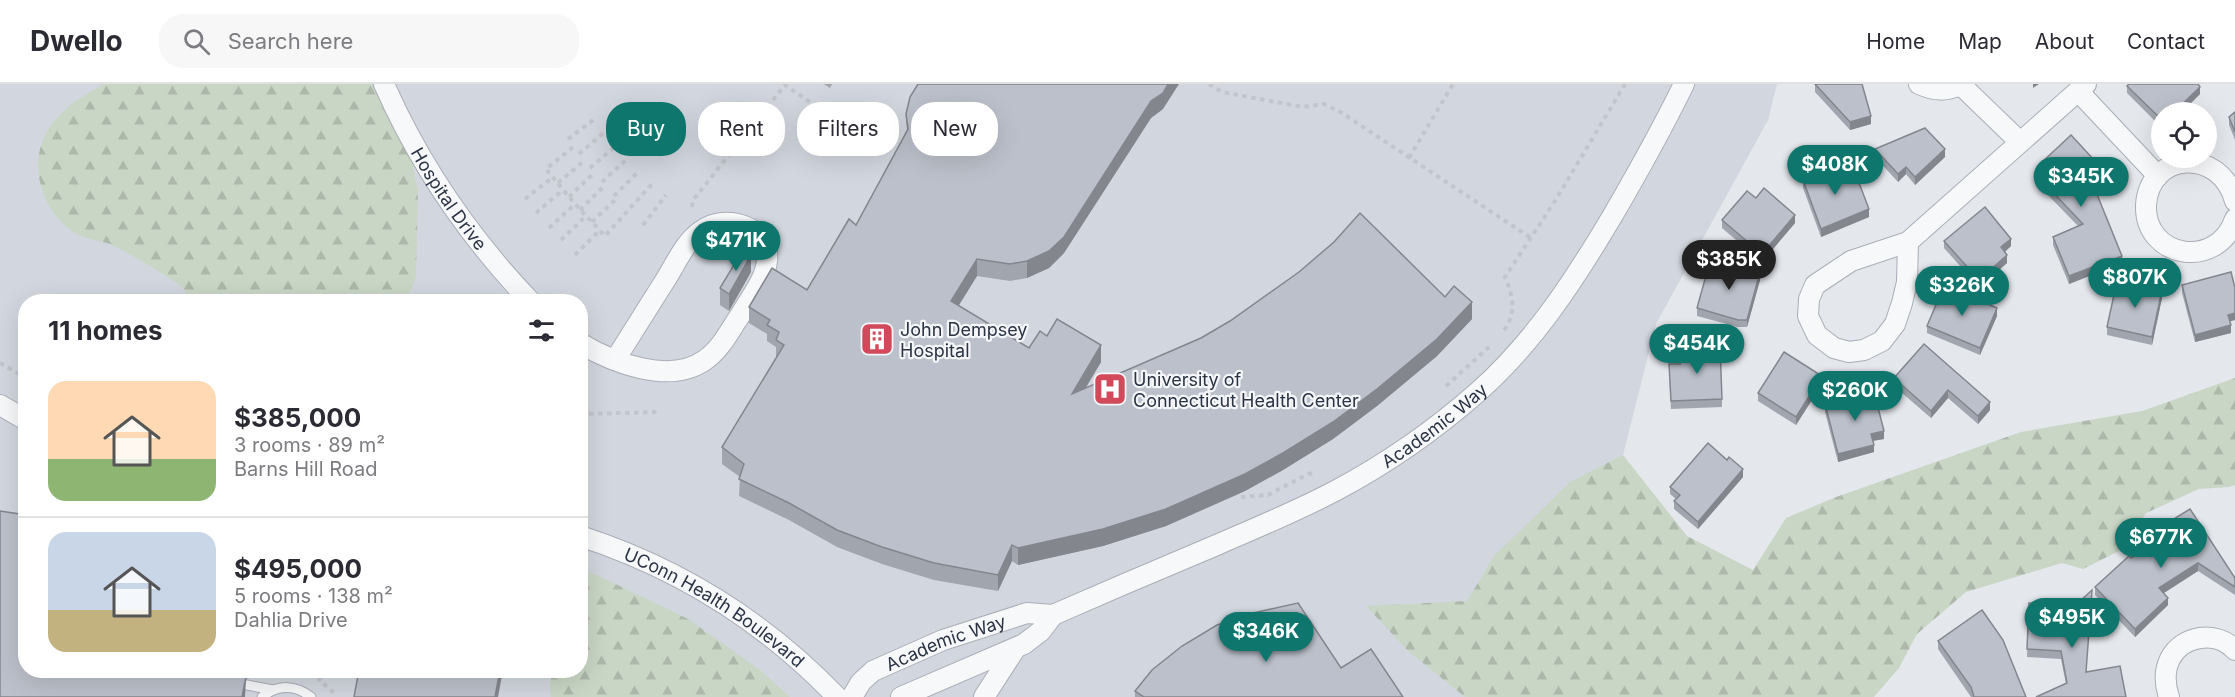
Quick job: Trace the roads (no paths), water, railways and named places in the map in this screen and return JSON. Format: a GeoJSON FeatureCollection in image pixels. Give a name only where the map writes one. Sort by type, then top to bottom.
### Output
{"type":"FeatureCollection","features":[{"type":"Feature","properties":{"kind":"street","name":"Hospital Drive"},"geometry":{"type":"LineString","coordinates":[[384,84],[415,148],[453,208],[491,258],[524,294]]}},
{"type":"Feature","properties":{"kind":"street","name":"Academic Way"},"geometry":{"type":"LineString","coordinates":[[852,697],[861,682],[873,671],[943,640],[1027,613],[1053,615],[1265,524],[1335,491],[1410,444],[1472,396],[1536,332],[1563,295],[1633,180],[1684,84]]}},
{"type":"Feature","properties":{"kind":"street"},"geometry":{"type":"LineString","coordinates":[[1919,84],[1931,90],[1945,91],[1962,84],[2020,142]]}},
{"type":"Feature","properties":{"kind":"street"},"geometry":{"type":"LineString","coordinates":[[1908,242],[1907,282],[1902,303],[1895,324],[1882,341],[1864,350],[1849,352],[1834,348],[1817,335],[1808,316],[1809,299],[1815,285],[1851,261],[1908,242],[2082,88],[2158,176]]}},
{"type":"Feature","properties":{"kind":"street"},"geometry":{"type":"LineString","coordinates":[[2235,201],[2231,186],[2221,174],[2213,168],[2192,162],[2173,165],[2158,176],[2146,203],[2146,214],[2151,229],[2164,244],[2177,251],[2190,253],[2211,249],[2224,239],[2235,219]]}},
{"type":"Feature","properties":{"kind":"street"},"geometry":{"type":"LineString","coordinates":[[588,347],[615,360],[645,368],[669,371],[691,368],[705,360],[725,338],[760,283],[768,260],[762,242],[749,229],[735,222],[721,223],[702,230],[686,247],[615,360]]}},
{"type":"Feature","properties":{"kind":"street"},"geometry":{"type":"LineString","coordinates":[[0,405],[18,415]]}},
{"type":"Feature","properties":{"kind":"street","name":"UConn Health Boulevard"},"geometry":{"type":"LineString","coordinates":[[588,539],[658,567],[728,605],[770,635],[837,697]]}},
{"type":"Feature","properties":{"kind":"street","name":"Academic Way"},"geometry":{"type":"LineString","coordinates":[[901,697],[1015,648],[1041,632],[1053,615]]}},
{"type":"Feature","properties":{"kind":"street"},"geometry":{"type":"LineString","coordinates":[[2169,697],[2166,674],[2169,660],[2178,647],[2202,636],[2217,638],[2235,650]]}},
{"type":"Feature","properties":{"kind":"street","name":"Academic Way"},"geometry":{"type":"LineString","coordinates":[[984,697],[1015,648]]}},
{"type":"Feature","properties":{"kind":"lane"},"geometry":{"type":"LineString","coordinates":[[247,685],[273,690],[291,687],[311,697]]}},
{"type":"Feature","properties":{"kind":"lane"},"geometry":{"type":"LineString","coordinates":[[262,697],[273,690]]}},
{"type":"Feature","properties":{"kind":"place","name":"John Dempsey Hospital"},"geometry":{"type":"Point","coordinates":[877,339]}},
{"type":"Feature","properties":{"kind":"place","name":"University of Connecticut Health Center"},"geometry":{"type":"Point","coordinates":[1110,389]}}]}
